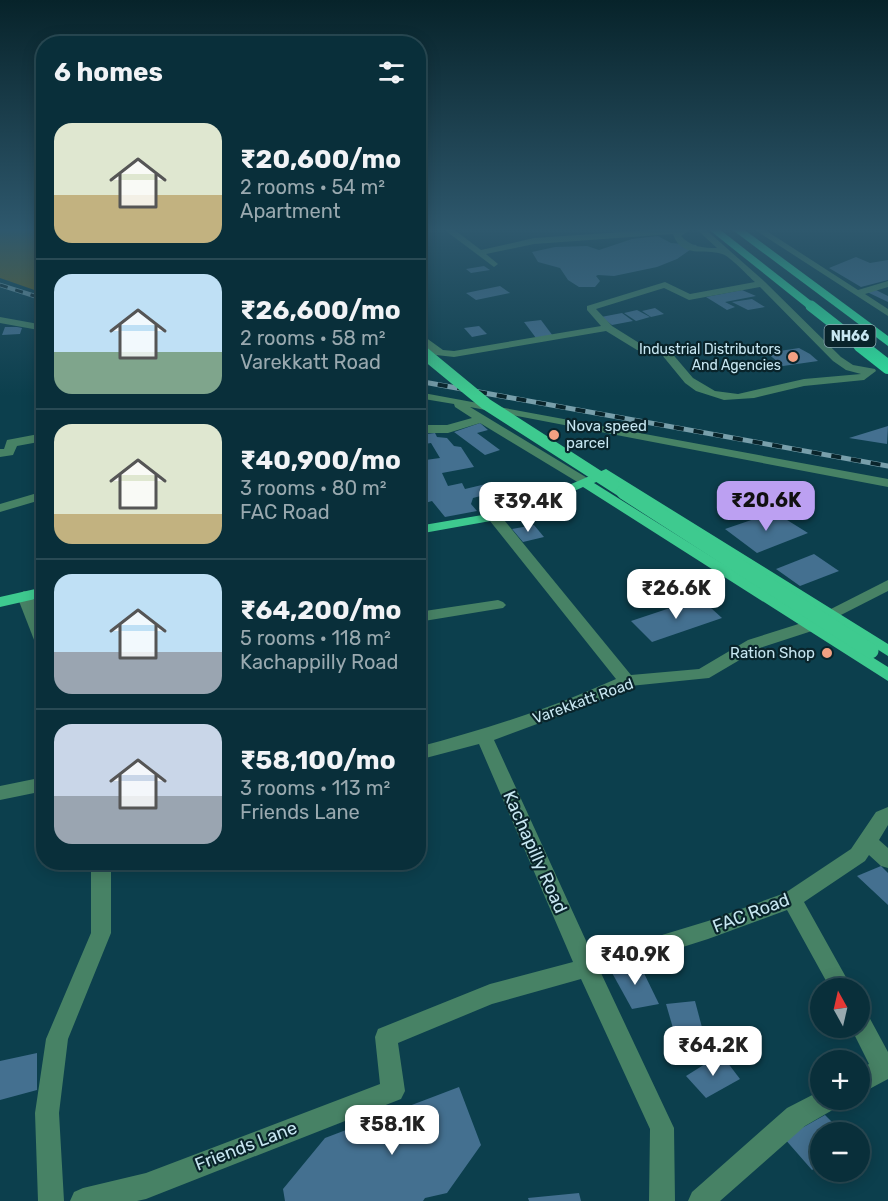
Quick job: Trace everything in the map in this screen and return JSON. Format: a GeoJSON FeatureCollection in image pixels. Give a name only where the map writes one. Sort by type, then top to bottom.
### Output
{"type":"FeatureCollection","features":[{"type":"Feature","properties":{"kind":"highway","name":"NH66"},"geometry":{"type":"LineString","coordinates":[[783,284],[888,367]]}},
{"type":"Feature","properties":{"kind":"highway","name":"NH66"},"geometry":{"type":"LineString","coordinates":[[810,284],[888,342]]}},
{"type":"Feature","properties":{"kind":"main road"},"geometry":{"type":"LineString","coordinates":[[426,355],[486,404],[888,663]]}},
{"type":"Feature","properties":{"kind":"main road"},"geometry":{"type":"LineString","coordinates":[[426,529],[514,513],[606,473],[888,651]]}},
{"type":"Feature","properties":{"kind":"main road"},"geometry":{"type":"LineString","coordinates":[[584,482],[813,625],[888,675]]}},
{"type":"Feature","properties":{"kind":"main road"},"geometry":{"type":"LineString","coordinates":[[0,602],[36,594]]}},
{"type":"Feature","properties":{"kind":"street"},"geometry":{"type":"LineString","coordinates":[[762,284],[689,297],[666,285],[590,308],[608,328],[641,348],[666,353],[686,379],[706,393],[728,398],[756,394],[793,384],[864,377],[868,372]]}},
{"type":"Feature","properties":{"kind":"street"},"geometry":{"type":"LineString","coordinates":[[762,284],[837,359],[850,368],[868,372],[888,367]]}},
{"type":"Feature","properties":{"kind":"street"},"geometry":{"type":"LineString","coordinates":[[843,284],[888,313]]}},
{"type":"Feature","properties":{"kind":"street"},"geometry":{"type":"LineString","coordinates":[[857,293],[888,284]]}},
{"type":"Feature","properties":{"kind":"street"},"geometry":{"type":"LineString","coordinates":[[0,311],[36,318]]}},
{"type":"Feature","properties":{"kind":"street"},"geometry":{"type":"LineString","coordinates":[[0,320],[36,327]]}},
{"type":"Feature","properties":{"kind":"street"},"geometry":{"type":"LineString","coordinates":[[426,354],[454,354],[608,328]]}},
{"type":"Feature","properties":{"kind":"street"},"geometry":{"type":"LineString","coordinates":[[426,342],[440,353]]}},
{"type":"Feature","properties":{"kind":"street"},"geometry":{"type":"LineString","coordinates":[[426,386],[436,388],[449,399],[584,482]]}},
{"type":"Feature","properties":{"kind":"street"},"geometry":{"type":"LineString","coordinates":[[426,396],[888,483]]}},
{"type":"Feature","properties":{"kind":"street"},"geometry":{"type":"LineString","coordinates":[[426,429],[448,429],[481,419]]}},
{"type":"Feature","properties":{"kind":"street"},"geometry":{"type":"LineString","coordinates":[[0,453],[9,452],[11,442],[36,438]]}},
{"type":"Feature","properties":{"kind":"street"},"geometry":{"type":"LineString","coordinates":[[0,508],[36,497]]}},
{"type":"Feature","properties":{"kind":"street"},"geometry":{"type":"LineString","coordinates":[[495,518],[627,681]]}},
{"type":"Feature","properties":{"kind":"street"},"geometry":{"type":"LineString","coordinates":[[832,614],[888,585]]}},
{"type":"Feature","properties":{"kind":"street"},"geometry":{"type":"LineString","coordinates":[[24,596],[36,625]]}},
{"type":"Feature","properties":{"kind":"street"},"geometry":{"type":"LineString","coordinates":[[426,616],[498,605]]}},
{"type":"Feature","properties":{"kind":"street","name":"Varekkatt Road"},"geometry":{"type":"LineString","coordinates":[[426,752],[484,736],[585,700],[627,681],[703,674],[754,644],[813,625]]}},
{"type":"Feature","properties":{"kind":"street","name":"Kachapilly Road"},"geometry":{"type":"LineString","coordinates":[[484,736],[586,968],[662,1128],[662,1201]]}},
{"type":"Feature","properties":{"kind":"street"},"geometry":{"type":"LineString","coordinates":[[0,793],[36,786]]}},
{"type":"Feature","properties":{"kind":"street","name":"FAC Road"},"geometry":{"type":"LineString","coordinates":[[586,968],[708,930],[792,900],[858,855],[883,817],[888,814]]}},
{"type":"Feature","properties":{"kind":"street"},"geometry":{"type":"LineString","coordinates":[[867,841],[888,860]]}},
{"type":"Feature","properties":{"kind":"street"},"geometry":{"type":"LineString","coordinates":[[51,1201],[46,1113],[57,1039],[101,933],[104,870]]}},
{"type":"Feature","properties":{"kind":"street"},"geometry":{"type":"LineString","coordinates":[[792,900],[835,978]]}},
{"type":"Feature","properties":{"kind":"street","name":"Friends Lane"},"geometry":{"type":"LineString","coordinates":[[83,1201],[146,1186],[393,1091],[386,1037],[490,994],[586,968]]}},
{"type":"Feature","properties":{"kind":"street"},"geometry":{"type":"LineString","coordinates":[[868,1038],[885,1068],[870,1076]]}},
{"type":"Feature","properties":{"kind":"street"},"geometry":{"type":"LineString","coordinates":[[701,1201],[796,1117],[810,1110]]}},
{"type":"Feature","properties":{"kind":"shaded area"},"geometry":{"type":"Polygon","coordinates":[[[17,284],[36,284],[36,291],[17,284]]]}},
{"type":"Feature","properties":{"kind":"building"},"geometry":{"type":"Polygon","coordinates":[[[574,284],[597,284],[595,287],[579,287],[574,284]]]}},
{"type":"Feature","properties":{"kind":"building"},"geometry":{"type":"Polygon","coordinates":[[[856,284],[872,284],[861,287],[856,284]]]}},
{"type":"Feature","properties":{"kind":"building"},"geometry":{"type":"Polygon","coordinates":[[[500,286],[510,293],[476,300],[466,293],[500,286]]]}},
{"type":"Feature","properties":{"kind":"building"},"geometry":{"type":"Polygon","coordinates":[[[742,290],[756,296],[725,302],[735,307],[727,310],[706,297],[742,290]]]}},
{"type":"Feature","properties":{"kind":"building"},"geometry":{"type":"Polygon","coordinates":[[[876,290],[888,296],[888,302],[867,292],[876,290]]]}},
{"type":"Feature","properties":{"kind":"building"},"geometry":{"type":"Polygon","coordinates":[[[752,299],[765,307],[748,310],[732,302],[752,299]]]}},
{"type":"Feature","properties":{"kind":"building"},"geometry":{"type":"Polygon","coordinates":[[[655,308],[664,314],[651,317],[642,311],[655,308]]]}},
{"type":"Feature","properties":{"kind":"building"},"geometry":{"type":"Polygon","coordinates":[[[637,310],[650,317],[636,321],[624,313],[637,310]]]}},
{"type":"Feature","properties":{"kind":"building"},"geometry":{"type":"Polygon","coordinates":[[[622,313],[633,321],[612,325],[601,317],[622,313]]]}},
{"type":"Feature","properties":{"kind":"building"},"geometry":{"type":"Polygon","coordinates":[[[541,320],[553,336],[536,338],[524,322],[541,320]]]}},
{"type":"Feature","properties":{"kind":"building"},"geometry":{"type":"Polygon","coordinates":[[[479,326],[487,334],[472,337],[464,328],[479,326]]]}},
{"type":"Feature","properties":{"kind":"building"},"geometry":{"type":"Polygon","coordinates":[[[5,327],[22,328],[20,334],[2,335],[5,327]]]}},
{"type":"Feature","properties":{"kind":"building","name":"Industrial Distributors And Agencies"},"geometry":{"type":"Polygon","coordinates":[[[799,348],[818,361],[783,366],[767,353],[799,348]]]}},
{"type":"Feature","properties":{"kind":"building"},"geometry":{"type":"Polygon","coordinates":[[[480,423],[488,430],[477,433],[500,450],[485,455],[454,432],[480,423]]]}},
{"type":"Feature","properties":{"kind":"building"},"geometry":{"type":"Polygon","coordinates":[[[888,426],[887,444],[849,438],[888,426]]]}},
{"type":"Feature","properties":{"kind":"building"},"geometry":{"type":"Polygon","coordinates":[[[435,433],[437,437],[447,438],[454,446],[461,447],[474,467],[442,473],[448,486],[462,483],[465,489],[486,484],[496,492],[473,498],[471,504],[477,511],[445,517],[432,501],[426,503],[426,491],[428,491],[426,489],[426,460],[440,458],[431,443],[426,444],[426,434],[435,433]]]}},
{"type":"Feature","properties":{"kind":"building"},"geometry":{"type":"Polygon","coordinates":[[[771,510],[808,533],[757,553],[725,529],[760,517],[758,515],[771,510]]]}},
{"type":"Feature","properties":{"kind":"building"},"geometry":{"type":"Polygon","coordinates":[[[534,525],[544,537],[523,542],[512,529],[534,525]]]}},
{"type":"Feature","properties":{"kind":"building"},"geometry":{"type":"Polygon","coordinates":[[[814,554],[839,571],[800,586],[776,569],[814,554]]]}},
{"type":"Feature","properties":{"kind":"building"},"geometry":{"type":"Polygon","coordinates":[[[700,598],[722,618],[652,642],[631,621],[700,598]]]}},
{"type":"Feature","properties":{"kind":"building"},"geometry":{"type":"Polygon","coordinates":[[[881,866],[888,873],[888,905],[857,876],[881,866]]]}},
{"type":"Feature","properties":{"kind":"building"},"geometry":{"type":"Polygon","coordinates":[[[638,961],[659,1004],[632,1009],[611,971],[638,961]]]}},
{"type":"Feature","properties":{"kind":"building"},"geometry":{"type":"Polygon","coordinates":[[[695,1001],[704,1035],[675,1035],[666,1004],[695,1001]]]}},
{"type":"Feature","properties":{"kind":"building"},"geometry":{"type":"Polygon","coordinates":[[[37,1053],[37,1090],[0,1100],[0,1061],[37,1053]]]}},
{"type":"Feature","properties":{"kind":"building"},"geometry":{"type":"Polygon","coordinates":[[[721,1054],[740,1079],[706,1098],[686,1076],[721,1054]]]}},
{"type":"Feature","properties":{"kind":"building"},"geometry":{"type":"Polygon","coordinates":[[[459,1087],[481,1145],[447,1193],[425,1198],[423,1201],[285,1201],[283,1189],[325,1138],[459,1087]]]}},
{"type":"Feature","properties":{"kind":"building"},"geometry":{"type":"Polygon","coordinates":[[[825,1115],[832,1122],[813,1122],[825,1115]]]}},
{"type":"Feature","properties":{"kind":"building"},"geometry":{"type":"Polygon","coordinates":[[[810,1123],[810,1168],[784,1138],[810,1123]]]}},
{"type":"Feature","properties":{"kind":"building"},"geometry":{"type":"Polygon","coordinates":[[[579,1193],[581,1201],[529,1201],[528,1198],[579,1193]]]}},
{"type":"Feature","properties":{"kind":"railway"},"geometry":{"type":"LineString","coordinates":[[0,285],[36,296]]}},
{"type":"Feature","properties":{"kind":"railway"},"geometry":{"type":"LineString","coordinates":[[426,382],[888,466]]}},
{"type":"Feature","properties":{"kind":"place","name":"Industrial Distributors And Agencies"},"geometry":{"type":"Point","coordinates":[793,357]}},
{"type":"Feature","properties":{"kind":"place","name":"Nova speed parcel"},"geometry":{"type":"Point","coordinates":[554,435]}},
{"type":"Feature","properties":{"kind":"place","name":"Ration Shop"},"geometry":{"type":"Point","coordinates":[827,653]}}]}
